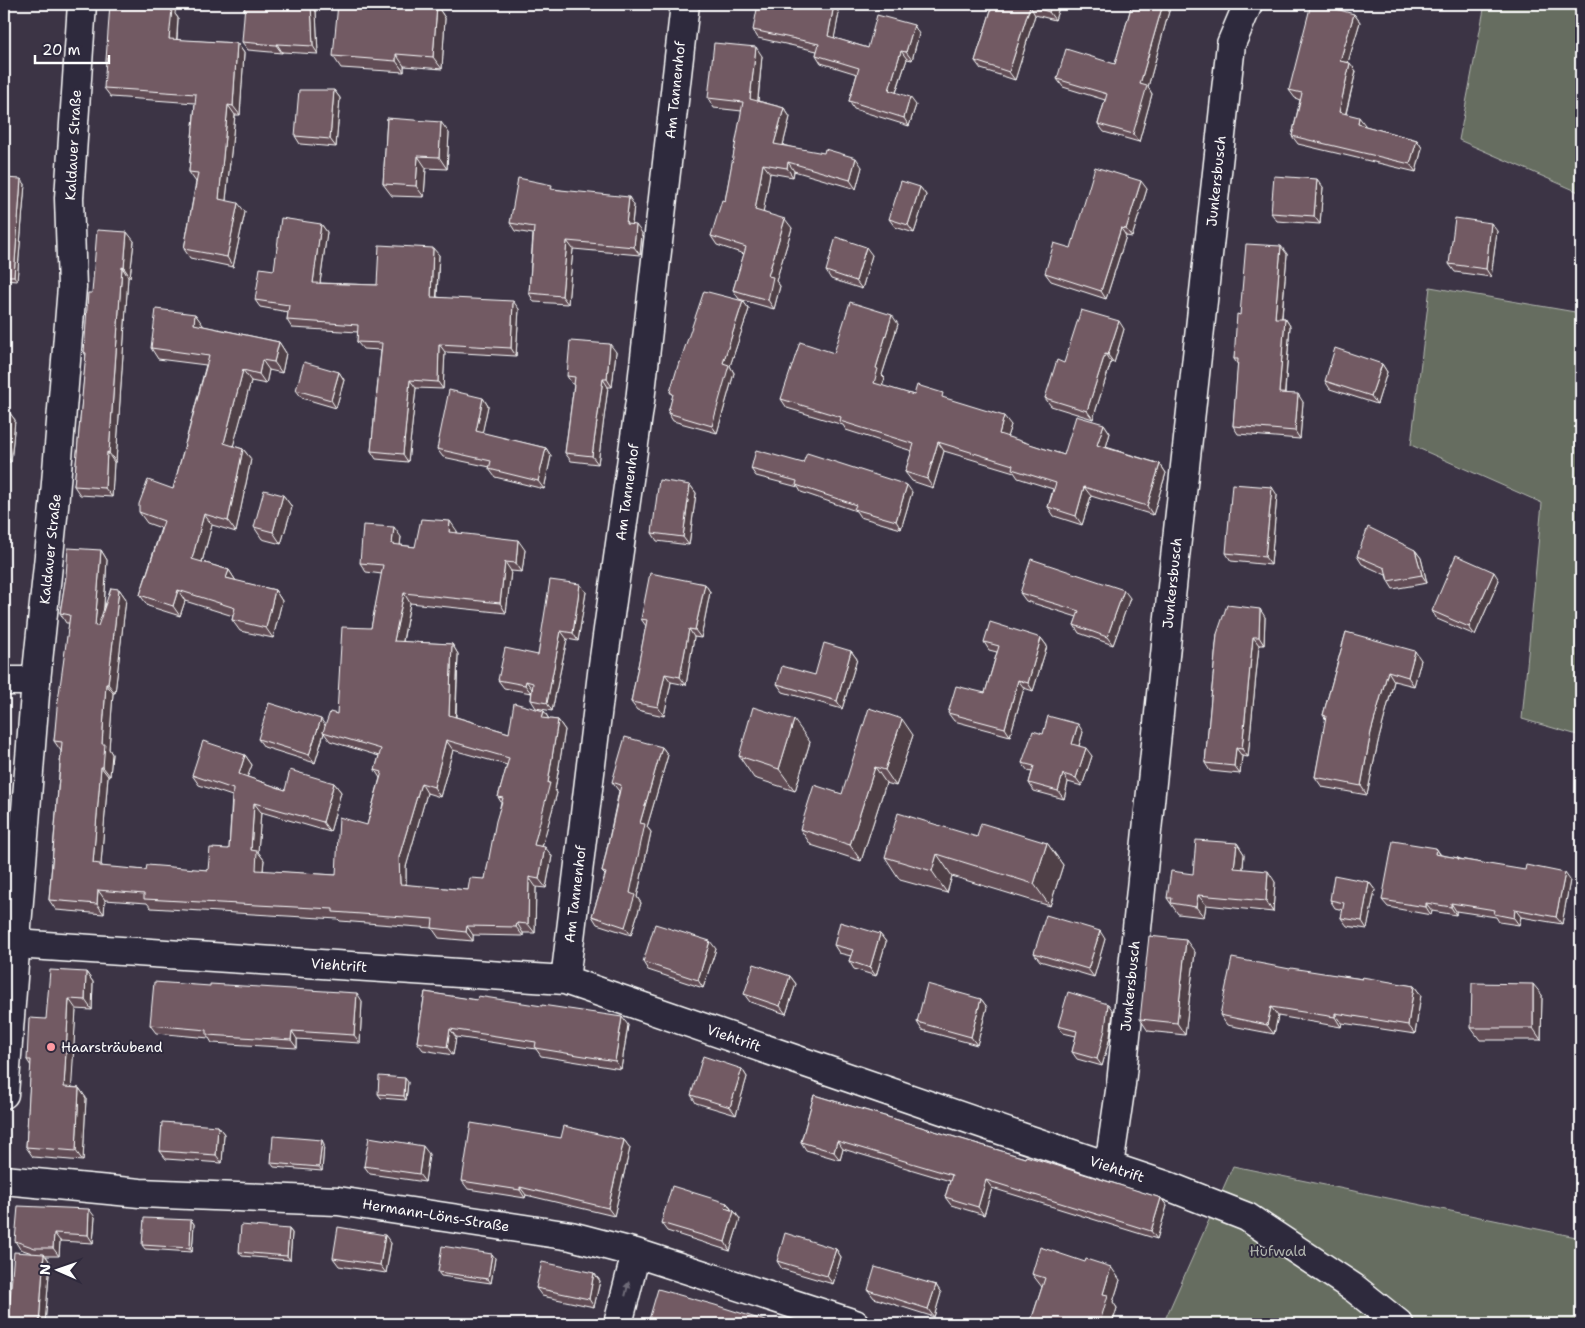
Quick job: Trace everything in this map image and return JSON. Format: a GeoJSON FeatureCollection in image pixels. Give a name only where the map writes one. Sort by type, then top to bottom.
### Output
{"type":"FeatureCollection","features":[{"type":"Feature","properties":{"kind":"street","name":"Kaldauer Straße"},"geometry":{"type":"LineString","coordinates":[[4,1094],[36,681],[54,507],[72,286],[69,198],[82,4]]}},
{"type":"Feature","properties":{"kind":"street","name":"Am Tannenhof"},"geometry":{"type":"LineString","coordinates":[[565,980],[603,665],[640,401],[685,4]]}},
{"type":"Feature","properties":{"kind":"street","name":"Junkersbusch"},"geometry":{"type":"LineString","coordinates":[[1109,1166],[1121,1084],[1175,558],[1231,44],[1248,4]]}},
{"type":"Feature","properties":{"kind":"street"},"geometry":{"type":"LineString","coordinates":[[4,682],[36,681]]}},
{"type":"Feature","properties":{"kind":"street","name":"Viehtrift"},"geometry":{"type":"LineString","coordinates":[[15,944],[565,980],[1168,1186],[1247,1217],[1354,1288],[1399,1324]]}},
{"type":"Feature","properties":{"kind":"street","name":"Hermann-Löns-Straße"},"geometry":{"type":"LineString","coordinates":[[4,1180],[140,1193],[338,1201],[571,1236],[636,1253],[854,1324]]}},
{"type":"Feature","properties":{"kind":"street"},"geometry":{"type":"LineString","coordinates":[[618,1324],[636,1253]]}},
{"type":"Feature","properties":{"kind":"green space"},"geometry":{"type":"Polygon","coordinates":[[[1485,4],[1581,4],[1581,193],[1459,140],[1485,4]]]}},
{"type":"Feature","properties":{"kind":"green space"},"geometry":{"type":"Polygon","coordinates":[[[1581,284],[1581,736],[1522,719],[1542,503],[1411,445],[1430,287],[1575,312],[1581,284]]]}},
{"type":"Feature","properties":{"kind":"green space","name":"Hufwald"},"geometry":{"type":"Polygon","coordinates":[[[1233,1166],[1581,1238],[1581,1324],[1163,1324],[1233,1166]]]}},
{"type":"Feature","properties":{"kind":"building"},"geometry":{"type":"Polygon","coordinates":[[[110,4],[169,4],[168,8],[172,9],[169,39],[237,43],[233,106],[228,105],[219,199],[238,203],[227,257],[184,249],[198,173],[189,172],[196,94],[104,88],[110,4]]]}},
{"type":"Feature","properties":{"kind":"building"},"geometry":{"type":"Polygon","coordinates":[[[245,4],[311,4],[313,46],[242,42],[245,4]]]}},
{"type":"Feature","properties":{"kind":"building"},"geometry":{"type":"Polygon","coordinates":[[[338,4],[437,6],[433,57],[396,54],[396,61],[333,56],[338,4]]]}},
{"type":"Feature","properties":{"kind":"building"},"geometry":{"type":"Polygon","coordinates":[[[758,4],[834,5],[828,36],[868,48],[877,15],[914,25],[906,52],[901,51],[889,90],[910,97],[904,118],[849,101],[859,68],[816,55],[819,44],[753,30],[758,4]]]}},
{"type":"Feature","properties":{"kind":"building"},"geometry":{"type":"Polygon","coordinates":[[[993,4],[1052,4],[1049,12],[1030,6],[1009,72],[975,61],[993,4]]]}},
{"type":"Feature","properties":{"kind":"building"},"geometry":{"type":"Polygon","coordinates":[[[1132,4],[1163,4],[1140,84],[1147,86],[1133,134],[1098,124],[1107,94],[1057,79],[1066,49],[1115,64],[1132,4]]]}},
{"type":"Feature","properties":{"kind":"building"},"geometry":{"type":"Polygon","coordinates":[[[1311,4],[1318,4],[1354,14],[1340,61],[1350,63],[1339,112],[1359,117],[1358,124],[1417,140],[1410,164],[1292,136],[1302,93],[1289,90],[1311,4]]]}},
{"type":"Feature","properties":{"kind":"building"},"geometry":{"type":"Polygon","coordinates":[[[714,43],[756,47],[750,99],[784,108],[774,144],[824,153],[825,149],[856,158],[850,180],[788,162],[787,168],[763,164],[755,210],[785,219],[768,276],[773,277],[768,300],[733,290],[746,247],[711,236],[722,200],[725,201],[743,102],[708,98],[714,43]]]}},
{"type":"Feature","properties":{"kind":"building"},"geometry":{"type":"Polygon","coordinates":[[[299,90],[334,90],[330,139],[295,136],[299,90]]]}},
{"type":"Feature","properties":{"kind":"building"},"geometry":{"type":"Polygon","coordinates":[[[387,118],[441,122],[439,157],[418,156],[416,186],[383,184],[387,118]]]}},
{"type":"Feature","properties":{"kind":"building"},"geometry":{"type":"Polygon","coordinates":[[[1095,167],[1141,181],[1126,229],[1121,228],[1101,291],[1045,273],[1054,243],[1071,248],[1095,167]]]}},
{"type":"Feature","properties":{"kind":"building"},"geometry":{"type":"Polygon","coordinates":[[[1274,176],[1317,179],[1314,216],[1271,213],[1274,176]]]}},
{"type":"Feature","properties":{"kind":"building"},"geometry":{"type":"Polygon","coordinates":[[[4,178],[21,179],[14,276],[4,276],[4,178]]]}},
{"type":"Feature","properties":{"kind":"building"},"geometry":{"type":"Polygon","coordinates":[[[518,178],[552,185],[551,189],[629,197],[626,224],[636,225],[634,247],[567,241],[562,296],[529,293],[534,227],[510,223],[518,178]]]}},
{"type":"Feature","properties":{"kind":"building"},"geometry":{"type":"Polygon","coordinates":[[[901,181],[920,187],[908,225],[889,219],[901,181]]]}},
{"type":"Feature","properties":{"kind":"building"},"geometry":{"type":"Polygon","coordinates":[[[281,218],[321,224],[313,283],[377,285],[379,245],[433,248],[431,297],[513,301],[511,348],[439,344],[438,382],[410,380],[403,454],[371,451],[382,343],[357,342],[358,325],[287,320],[289,305],[255,300],[260,268],[274,270],[281,218]]]}},
{"type":"Feature","properties":{"kind":"building"},"geometry":{"type":"Polygon","coordinates":[[[1455,218],[1491,223],[1486,269],[1449,264],[1455,218]]]}},
{"type":"Feature","properties":{"kind":"building"},"geometry":{"type":"Polygon","coordinates":[[[97,230],[127,232],[124,268],[122,267],[105,488],[74,486],[86,353],[84,352],[88,293],[92,293],[97,230]]]}},
{"type":"Feature","properties":{"kind":"building"},"geometry":{"type":"Polygon","coordinates":[[[836,237],[866,247],[856,281],[826,271],[836,237]]]}},
{"type":"Feature","properties":{"kind":"building"},"geometry":{"type":"Polygon","coordinates":[[[1246,244],[1281,246],[1275,318],[1285,318],[1279,393],[1298,394],[1295,431],[1233,426],[1238,359],[1234,359],[1237,314],[1240,315],[1246,244]]]}},
{"type":"Feature","properties":{"kind":"building"},"geometry":{"type":"Polygon","coordinates":[[[704,291],[743,301],[723,363],[729,365],[712,426],[668,413],[673,394],[670,392],[704,291]]]}},
{"type":"Feature","properties":{"kind":"building"},"geometry":{"type":"Polygon","coordinates":[[[850,302],[892,315],[876,368],[878,369],[874,383],[914,395],[917,385],[943,393],[942,397],[1004,416],[999,434],[1064,455],[1076,416],[1104,424],[1097,445],[1160,464],[1147,506],[1084,487],[1076,516],[1048,507],[1056,483],[1012,469],[1013,465],[938,442],[927,479],[905,472],[914,444],[840,421],[841,417],[781,399],[800,342],[834,353],[850,302]]]}},
{"type":"Feature","properties":{"kind":"building"},"geometry":{"type":"Polygon","coordinates":[[[156,309],[195,314],[194,324],[279,342],[274,362],[262,360],[259,374],[243,370],[224,443],[243,449],[228,521],[204,514],[192,559],[229,570],[226,578],[275,590],[266,628],[232,620],[235,608],[178,590],[173,606],[140,595],[164,521],[139,512],[139,504],[148,480],[173,489],[209,356],[151,348],[156,309]]]}},
{"type":"Feature","properties":{"kind":"building"},"geometry":{"type":"Polygon","coordinates":[[[1081,310],[1119,321],[1108,355],[1105,354],[1087,411],[1045,398],[1057,360],[1064,363],[1081,310]]]}},
{"type":"Feature","properties":{"kind":"building"},"geometry":{"type":"Polygon","coordinates":[[[570,341],[610,344],[607,379],[603,379],[592,456],[565,453],[575,377],[567,376],[570,341]]]}},
{"type":"Feature","properties":{"kind":"building"},"geometry":{"type":"Polygon","coordinates":[[[1335,348],[1382,364],[1371,396],[1325,381],[1335,348]]]}},
{"type":"Feature","properties":{"kind":"building"},"geometry":{"type":"Polygon","coordinates":[[[304,362],[339,372],[331,400],[296,390],[304,362]]]}},
{"type":"Feature","properties":{"kind":"building"},"geometry":{"type":"Polygon","coordinates":[[[449,390],[483,398],[476,431],[546,448],[538,481],[489,469],[491,461],[437,449],[449,390]]]}},
{"type":"Feature","properties":{"kind":"building"},"geometry":{"type":"Polygon","coordinates":[[[4,411],[9,412],[6,454],[4,454],[4,411]]]}},
{"type":"Feature","properties":{"kind":"building"},"geometry":{"type":"Polygon","coordinates":[[[756,450],[803,463],[807,453],[907,485],[896,521],[854,509],[856,505],[796,485],[797,481],[751,469],[756,450]]]}},
{"type":"Feature","properties":{"kind":"building"},"geometry":{"type":"Polygon","coordinates":[[[659,480],[690,485],[683,537],[652,533],[659,480]]]}},
{"type":"Feature","properties":{"kind":"building"},"geometry":{"type":"Polygon","coordinates":[[[1232,484],[1272,487],[1265,557],[1226,553],[1232,484]]]}},
{"type":"Feature","properties":{"kind":"building"},"geometry":{"type":"Polygon","coordinates":[[[264,490],[283,495],[273,532],[254,527],[264,490]]]}},
{"type":"Feature","properties":{"kind":"building"},"geometry":{"type":"Polygon","coordinates":[[[421,519],[450,521],[449,532],[518,540],[516,563],[505,562],[500,603],[404,593],[394,641],[452,644],[449,715],[509,733],[514,703],[544,711],[542,718],[558,720],[548,783],[550,783],[534,845],[545,847],[539,879],[529,877],[528,924],[517,923],[516,927],[467,926],[466,932],[432,928],[433,919],[333,912],[333,909],[144,899],[144,894],[98,890],[97,904],[49,900],[62,742],[54,741],[70,615],[60,613],[68,548],[101,550],[95,626],[98,626],[111,588],[119,589],[108,684],[106,684],[102,744],[105,744],[103,767],[101,767],[93,863],[100,864],[100,866],[146,870],[147,865],[208,870],[210,848],[229,849],[233,789],[192,775],[203,741],[245,755],[239,774],[285,790],[290,770],[334,783],[323,822],[254,803],[251,850],[257,851],[256,870],[336,875],[339,817],[367,825],[382,772],[375,770],[381,749],[323,732],[330,712],[337,714],[342,627],[371,628],[383,565],[360,563],[363,525],[394,527],[392,544],[415,547],[421,519]],[[446,740],[434,787],[421,783],[399,857],[400,884],[468,890],[470,878],[485,879],[496,821],[503,798],[498,797],[509,758],[446,740]]]}},
{"type":"Feature","properties":{"kind":"building"},"geometry":{"type":"Polygon","coordinates":[[[1368,527],[1415,550],[1422,575],[1388,581],[1385,568],[1357,556],[1368,527]]]}},
{"type":"Feature","properties":{"kind":"building"},"geometry":{"type":"Polygon","coordinates":[[[1456,555],[1494,572],[1469,627],[1432,611],[1456,555]]]}},
{"type":"Feature","properties":{"kind":"building"},"geometry":{"type":"Polygon","coordinates":[[[1031,559],[1124,590],[1107,637],[1074,625],[1079,611],[1020,593],[1031,559]]]}},
{"type":"Feature","properties":{"kind":"building"},"geometry":{"type":"Polygon","coordinates":[[[650,573],[705,584],[695,630],[689,629],[680,677],[665,674],[658,707],[631,702],[647,620],[641,619],[650,573]]]}},
{"type":"Feature","properties":{"kind":"building"},"geometry":{"type":"Polygon","coordinates":[[[550,580],[580,584],[573,633],[561,631],[547,703],[531,700],[533,683],[526,681],[525,685],[498,680],[505,648],[538,655],[550,580]]]}},
{"type":"Feature","properties":{"kind":"building"},"geometry":{"type":"Polygon","coordinates":[[[1227,605],[1260,609],[1259,637],[1253,637],[1242,749],[1236,748],[1234,766],[1205,763],[1217,634],[1227,605]]]}},
{"type":"Feature","properties":{"kind":"building"},"geometry":{"type":"Polygon","coordinates":[[[990,622],[1041,638],[1028,683],[1018,680],[1005,728],[948,713],[956,686],[985,693],[999,646],[984,642],[990,622]]]}},
{"type":"Feature","properties":{"kind":"building"},"geometry":{"type":"Polygon","coordinates":[[[1346,632],[1415,651],[1408,677],[1388,671],[1371,732],[1361,786],[1315,777],[1326,716],[1323,715],[1346,632]]]}},
{"type":"Feature","properties":{"kind":"building"},"geometry":{"type":"Polygon","coordinates":[[[824,643],[851,651],[837,701],[777,684],[782,666],[815,675],[824,643]]]}},
{"type":"Feature","properties":{"kind":"building"},"geometry":{"type":"Polygon","coordinates":[[[269,703],[321,719],[309,755],[258,739],[269,703]]]}},
{"type":"Feature","properties":{"kind":"building"},"geometry":{"type":"Polygon","coordinates":[[[753,707],[794,720],[779,769],[739,756],[753,707]]]}},
{"type":"Feature","properties":{"kind":"building"},"geometry":{"type":"Polygon","coordinates":[[[869,708],[902,719],[885,770],[875,767],[850,845],[800,829],[814,785],[842,794],[869,708]]]}},
{"type":"Feature","properties":{"kind":"building"},"geometry":{"type":"Polygon","coordinates":[[[1048,716],[1078,724],[1072,744],[1086,748],[1076,778],[1063,774],[1058,791],[1029,783],[1034,766],[1022,763],[1033,731],[1043,734],[1048,716]]]}},
{"type":"Feature","properties":{"kind":"building"},"geometry":{"type":"Polygon","coordinates":[[[625,737],[662,747],[640,823],[645,824],[630,893],[635,895],[625,927],[592,916],[606,873],[602,872],[621,785],[612,782],[625,737]]]}},
{"type":"Feature","properties":{"kind":"building"},"geometry":{"type":"Polygon","coordinates":[[[898,813],[977,837],[981,823],[1047,843],[1034,884],[937,854],[932,871],[885,857],[898,813]]]}},
{"type":"Feature","properties":{"kind":"building"},"geometry":{"type":"Polygon","coordinates":[[[1196,840],[1237,843],[1234,868],[1268,871],[1266,901],[1198,895],[1196,907],[1171,903],[1172,898],[1167,898],[1171,871],[1193,874],[1196,840]]]}},
{"type":"Feature","properties":{"kind":"building"},"geometry":{"type":"Polygon","coordinates":[[[1393,841],[1436,848],[1435,854],[1458,859],[1525,870],[1526,865],[1565,873],[1556,917],[1515,909],[1514,918],[1494,914],[1495,910],[1451,903],[1451,907],[1426,903],[1426,907],[1382,900],[1393,841]]]}},
{"type":"Feature","properties":{"kind":"building"},"geometry":{"type":"Polygon","coordinates":[[[1334,875],[1369,882],[1362,921],[1341,918],[1344,903],[1330,900],[1334,875]]]}},
{"type":"Feature","properties":{"kind":"building"},"geometry":{"type":"Polygon","coordinates":[[[1046,915],[1100,931],[1088,969],[1034,953],[1046,915]]]}},
{"type":"Feature","properties":{"kind":"building"},"geometry":{"type":"Polygon","coordinates":[[[840,922],[880,934],[870,968],[849,961],[853,950],[834,945],[840,922]]]}},
{"type":"Feature","properties":{"kind":"building"},"geometry":{"type":"Polygon","coordinates":[[[655,924],[710,941],[698,980],[643,962],[655,924]]]}},
{"type":"Feature","properties":{"kind":"building"},"geometry":{"type":"Polygon","coordinates":[[[1149,936],[1186,940],[1177,1023],[1140,1019],[1149,936]]]}},
{"type":"Feature","properties":{"kind":"building"},"geometry":{"type":"Polygon","coordinates":[[[1232,958],[1290,969],[1362,979],[1362,977],[1414,986],[1408,1025],[1335,1013],[1335,1017],[1271,1007],[1267,1025],[1220,1015],[1232,958]]]}},
{"type":"Feature","properties":{"kind":"building"},"geometry":{"type":"Polygon","coordinates":[[[754,964],[790,976],[780,1006],[744,994],[754,964]]]}},
{"type":"Feature","properties":{"kind":"building"},"geometry":{"type":"Polygon","coordinates":[[[50,970],[86,972],[85,1000],[69,999],[64,1087],[79,1088],[76,1151],[26,1147],[31,1060],[27,1060],[29,1018],[46,1019],[50,970]]]}},
{"type":"Feature","properties":{"kind":"building"},"geometry":{"type":"Polygon","coordinates":[[[154,982],[357,993],[354,1035],[292,1031],[291,1040],[207,1035],[207,1030],[150,1025],[154,982]]]}},
{"type":"Feature","properties":{"kind":"building"},"geometry":{"type":"Polygon","coordinates":[[[1472,983],[1533,984],[1533,1028],[1471,1028],[1472,983]]]}},
{"type":"Feature","properties":{"kind":"building"},"geometry":{"type":"Polygon","coordinates":[[[927,984],[981,999],[971,1037],[917,1022],[927,984]]]}},
{"type":"Feature","properties":{"kind":"building"},"geometry":{"type":"Polygon","coordinates":[[[425,992],[477,1000],[478,996],[622,1017],[615,1061],[535,1048],[536,1042],[450,1029],[447,1047],[417,1042],[425,992]]]}},
{"type":"Feature","properties":{"kind":"building"},"geometry":{"type":"Polygon","coordinates":[[[1068,992],[1108,1004],[1105,1030],[1097,1059],[1072,1052],[1077,1031],[1058,1026],[1068,992]]]}},
{"type":"Feature","properties":{"kind":"building"},"geometry":{"type":"Polygon","coordinates":[[[703,1056],[742,1069],[730,1107],[691,1095],[703,1056]]]}},
{"type":"Feature","properties":{"kind":"building"},"geometry":{"type":"Polygon","coordinates":[[[379,1076],[405,1078],[404,1096],[378,1094],[379,1076]]]}},
{"type":"Feature","properties":{"kind":"building"},"geometry":{"type":"Polygon","coordinates":[[[814,1095],[1025,1158],[1026,1156],[1161,1198],[1151,1231],[986,1180],[978,1207],[945,1197],[952,1175],[837,1141],[834,1152],[801,1142],[814,1095]]]}},
{"type":"Feature","properties":{"kind":"building"},"geometry":{"type":"Polygon","coordinates":[[[162,1122],[218,1126],[216,1155],[160,1151],[162,1122]]]}},
{"type":"Feature","properties":{"kind":"building"},"geometry":{"type":"Polygon","coordinates":[[[471,1123],[561,1138],[564,1126],[624,1140],[608,1208],[520,1187],[520,1190],[462,1181],[471,1123]]]}},
{"type":"Feature","properties":{"kind":"building"},"geometry":{"type":"Polygon","coordinates":[[[273,1136],[322,1140],[319,1167],[271,1163],[273,1136]]]}},
{"type":"Feature","properties":{"kind":"building"},"geometry":{"type":"Polygon","coordinates":[[[369,1137],[423,1146],[419,1174],[364,1166],[369,1137]]]}},
{"type":"Feature","properties":{"kind":"building"},"geometry":{"type":"Polygon","coordinates":[[[672,1186],[727,1203],[725,1208],[734,1211],[725,1242],[661,1223],[672,1186]]]}},
{"type":"Feature","properties":{"kind":"building"},"geometry":{"type":"Polygon","coordinates":[[[18,1206],[89,1209],[88,1235],[54,1233],[53,1248],[35,1248],[15,1241],[18,1206]]]}},
{"type":"Feature","properties":{"kind":"building"},"geometry":{"type":"Polygon","coordinates":[[[144,1218],[191,1220],[190,1248],[142,1245],[144,1218]]]}},
{"type":"Feature","properties":{"kind":"building"},"geometry":{"type":"Polygon","coordinates":[[[241,1225],[289,1229],[287,1256],[239,1252],[241,1225]]]}},
{"type":"Feature","properties":{"kind":"building"},"geometry":{"type":"Polygon","coordinates":[[[338,1227],[385,1235],[380,1265],[333,1258],[338,1227]]]}},
{"type":"Feature","properties":{"kind":"building"},"geometry":{"type":"Polygon","coordinates":[[[785,1233],[836,1249],[827,1276],[777,1261],[785,1233]]]}},
{"type":"Feature","properties":{"kind":"building"},"geometry":{"type":"Polygon","coordinates":[[[442,1246],[492,1254],[488,1279],[438,1272],[442,1246]]]}},
{"type":"Feature","properties":{"kind":"building"},"geometry":{"type":"Polygon","coordinates":[[[1040,1247],[1085,1262],[1086,1259],[1111,1267],[1103,1294],[1108,1295],[1100,1322],[1104,1324],[1030,1324],[1045,1278],[1032,1274],[1040,1247]]]}},
{"type":"Feature","properties":{"kind":"building"},"geometry":{"type":"Polygon","coordinates":[[[14,1252],[44,1254],[39,1324],[8,1324],[14,1252]]]}},
{"type":"Feature","properties":{"kind":"building"},"geometry":{"type":"Polygon","coordinates":[[[542,1262],[594,1273],[589,1299],[536,1288],[542,1262]]]}},
{"type":"Feature","properties":{"kind":"building"},"geometry":{"type":"Polygon","coordinates":[[[875,1267],[936,1285],[928,1309],[868,1290],[875,1267]]]}},
{"type":"Feature","properties":{"kind":"building"},"geometry":{"type":"Polygon","coordinates":[[[658,1289],[715,1305],[775,1324],[648,1323],[658,1289]]]}},
{"type":"Feature","properties":{"kind":"place","name":"Haarsträubend"},"geometry":{"type":"Point","coordinates":[51,1047]}}]}
